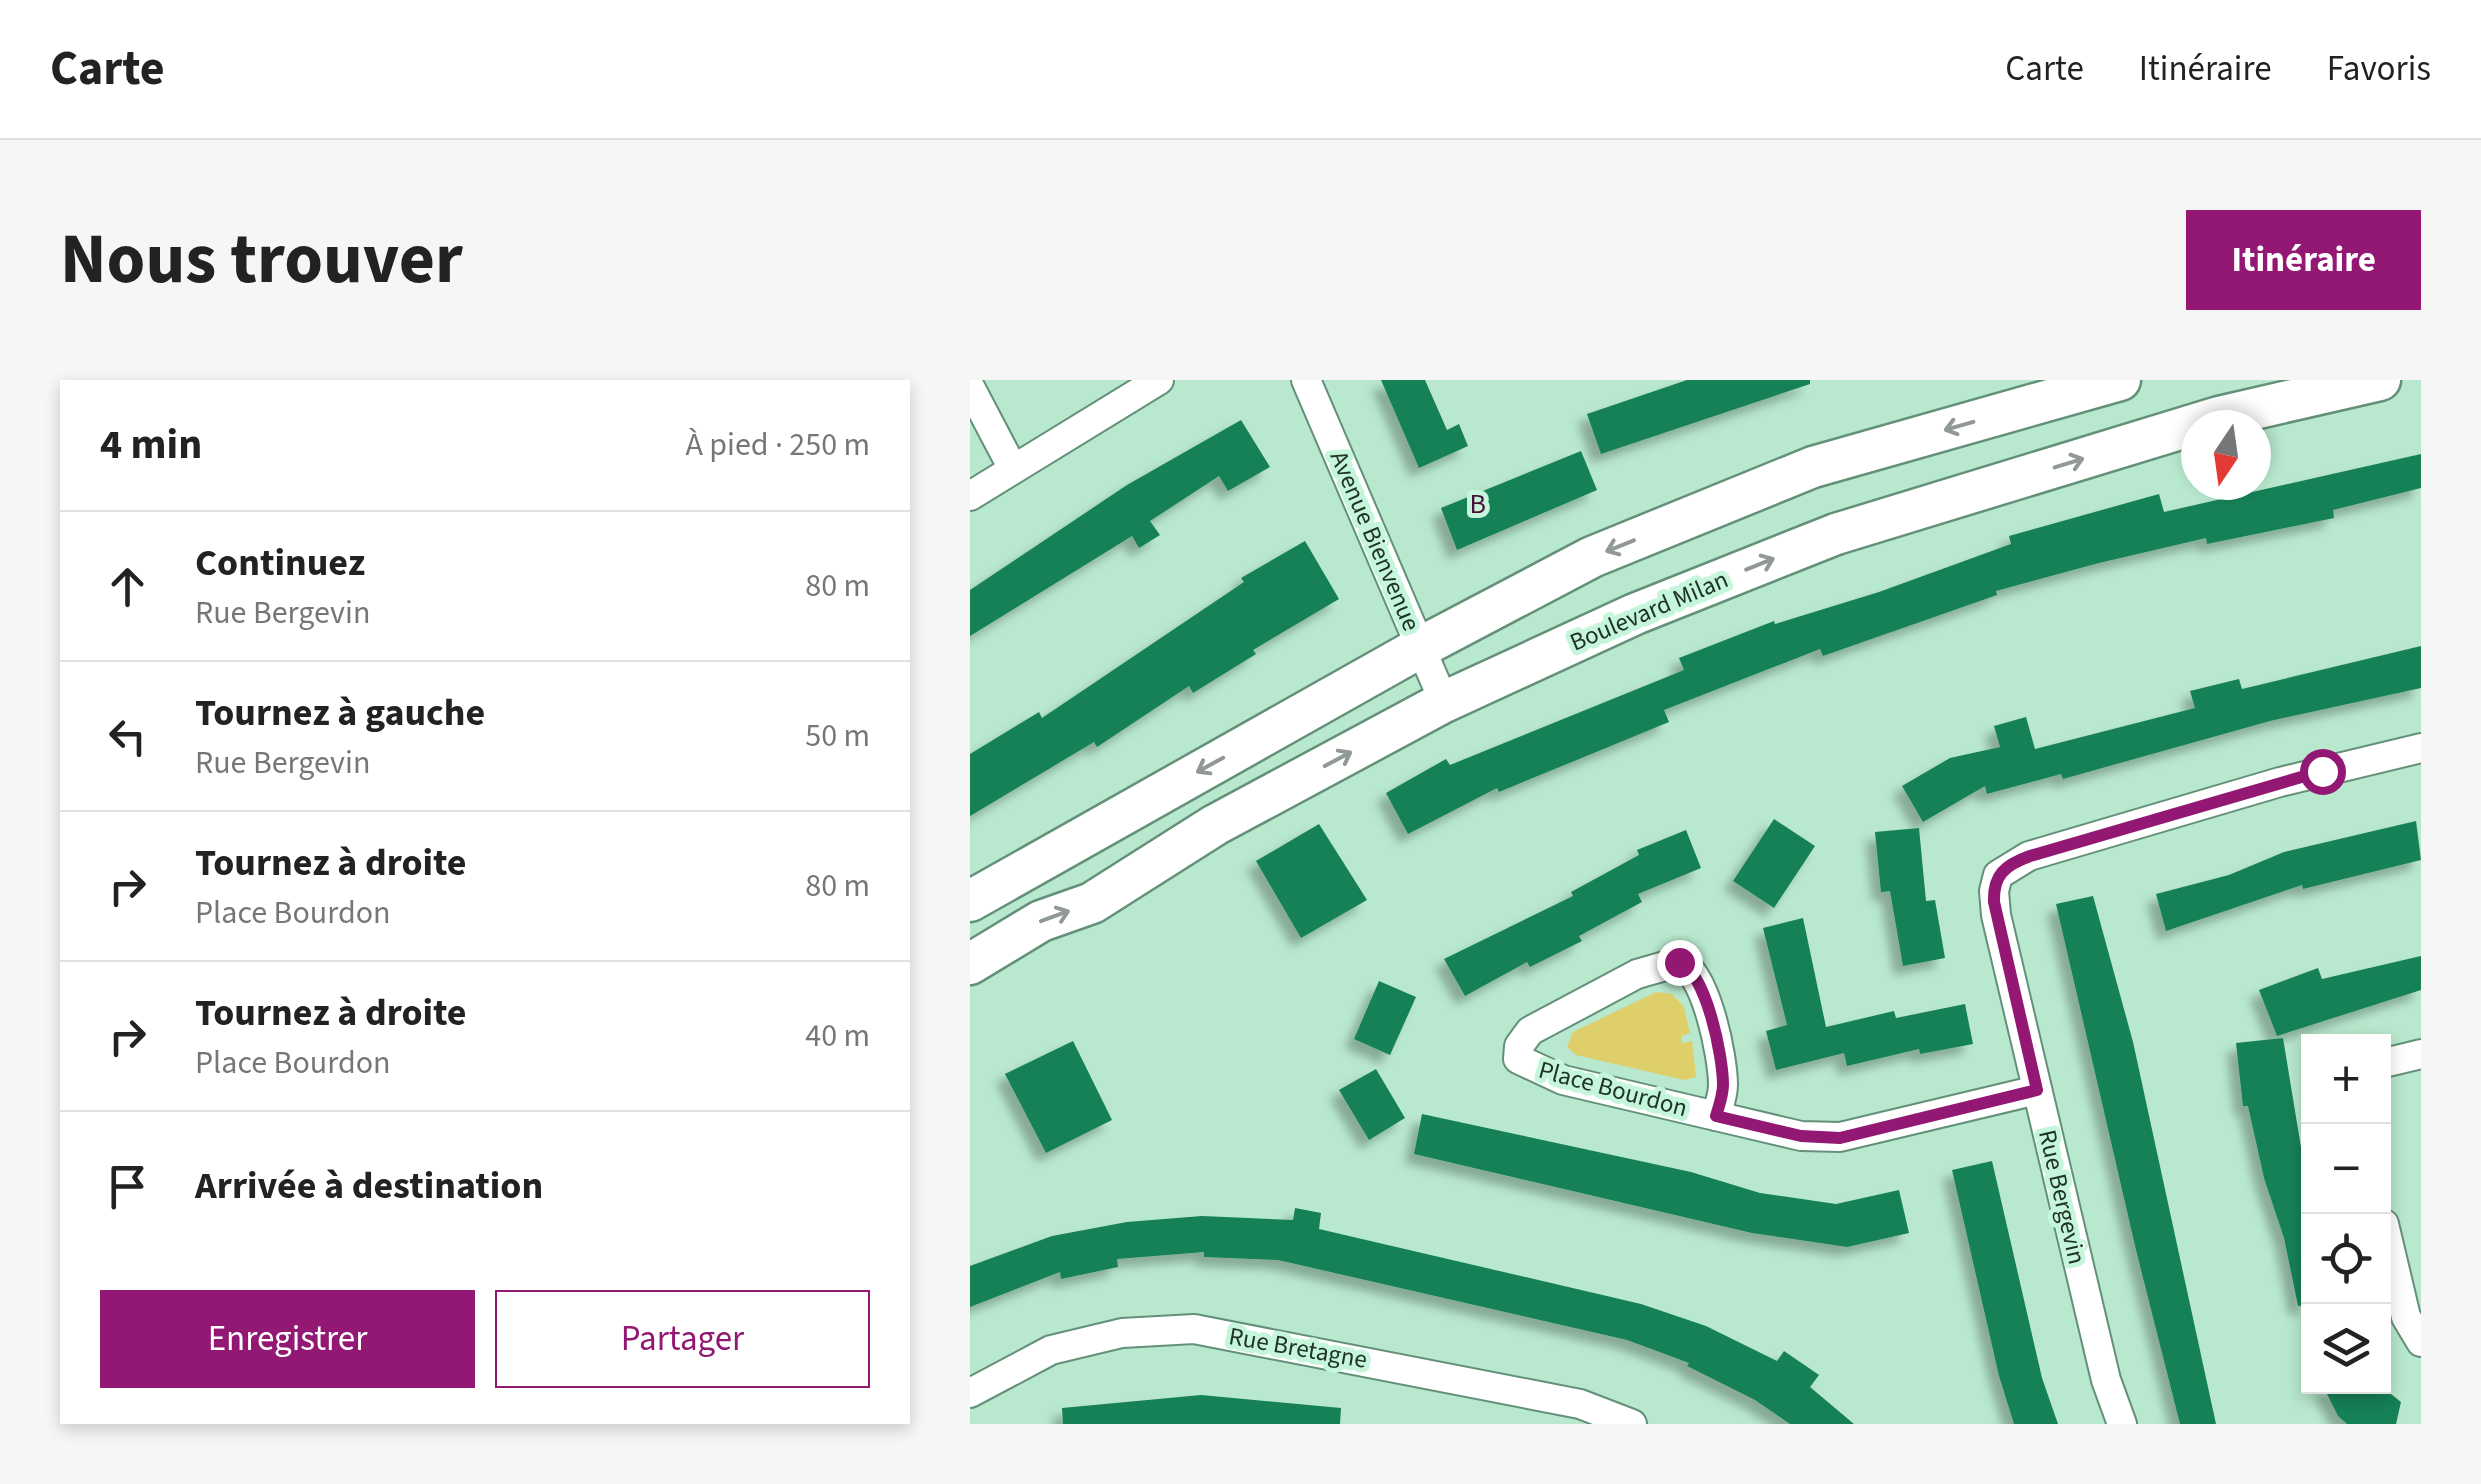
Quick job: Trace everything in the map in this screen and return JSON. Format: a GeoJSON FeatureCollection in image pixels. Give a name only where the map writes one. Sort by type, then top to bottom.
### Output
{"type":"FeatureCollection","features":[{"type":"Feature","properties":{"kind":"main road"},"geometry":{"type":"LineString","coordinates":[[970,901],[1421,647],[1592,557],[1813,468],[2120,380]]}},
{"type":"Feature","properties":{"kind":"main road","name":"Boulevard Milan"},"geometry":{"type":"LineString","coordinates":[[970,964],[1041,920],[1092,902],[1215,825],[1444,702],[1635,614],[1836,534],[2220,417],[2380,380]]}},
{"type":"Feature","properties":{"kind":"street"},"geometry":{"type":"LineString","coordinates":[[970,496],[1159,380]]}},
{"type":"Feature","properties":{"kind":"street","name":"Avenue Bienvenue"},"geometry":{"type":"LineString","coordinates":[[1306,380],[1444,702]]}},
{"type":"Feature","properties":{"kind":"street"},"geometry":{"type":"LineString","coordinates":[[970,387],[1014,469]]}},
{"type":"Feature","properties":{"kind":"street","name":"Rue Bergevin"},"geometry":{"type":"LineString","coordinates":[[2122,1424],[2106,1380],[2037,1090],[1994,902],[1996,882],[2003,870],[2030,856],[2172,813],[2421,748]]}},
{"type":"Feature","properties":{"kind":"street","name":"Place Bourdon"},"geometry":{"type":"LineString","coordinates":[[1716,1116],[1722,1077],[1702,984],[1686,964],[1672,962],[1637,974],[1530,1031],[1519,1046],[1522,1064],[1547,1075],[1716,1116],[1801,1136],[1840,1138],[2037,1090]]}},
{"type":"Feature","properties":{"kind":"street"},"geometry":{"type":"LineString","coordinates":[[2391,1061],[2421,1054]]}},
{"type":"Feature","properties":{"kind":"street"},"geometry":{"type":"LineString","coordinates":[[2391,1254],[2406,1317],[2421,1342]]}},
{"type":"Feature","properties":{"kind":"street","name":"Rue Bretagne"},"geometry":{"type":"LineString","coordinates":[[970,1393],[1051,1350],[1122,1334],[1194,1330],[1580,1404],[1632,1424]]}},
{"type":"Feature","properties":{"kind":"shaded area"},"geometry":{"type":"Polygon","coordinates":[[[1656,992],[1672,994],[1684,1007],[1690,1033],[1681,1036],[1682,1043],[1692,1041],[1696,1077],[1684,1080],[1576,1055],[1567,1047],[1573,1032],[1656,992]]]}},
{"type":"Feature","properties":{"kind":"building"},"geometry":{"type":"Polygon","coordinates":[[[1381,380],[1425,380],[1447,430],[1459,424],[1468,446],[1419,468],[1381,380]]]}},
{"type":"Feature","properties":{"kind":"building"},"geometry":{"type":"Polygon","coordinates":[[[1687,380],[1810,380],[1810,384],[1601,454],[1587,414],[1687,380]]]}},
{"type":"Feature","properties":{"kind":"building"},"geometry":{"type":"Polygon","coordinates":[[[1241,420],[1270,467],[1228,491],[1219,476],[1150,521],[1160,535],[1139,548],[1132,536],[970,636],[970,590],[1127,485],[1241,420]]]}},
{"type":"Feature","properties":{"kind":"building"},"geometry":{"type":"Polygon","coordinates":[[[1581,451],[1597,490],[1457,550],[1441,508],[1581,451]]]}},
{"type":"Feature","properties":{"kind":"building"},"geometry":{"type":"Polygon","coordinates":[[[2421,454],[2421,488],[2333,510],[2334,518],[2207,544],[2206,538],[2099,563],[1996,591],[1997,595],[1823,656],[1820,649],[1664,710],[1669,722],[1499,792],[1497,788],[1408,834],[1386,793],[1446,759],[1450,765],[1684,670],[1679,658],[1774,621],[1775,624],[1879,592],[2011,544],[2009,536],[2159,494],[2164,512],[2217,500],[2271,500],[2271,488],[2421,454]]]}},
{"type":"Feature","properties":{"kind":"building"},"geometry":{"type":"Polygon","coordinates":[[[1305,541],[1339,599],[1253,650],[1256,654],[1193,693],[1189,686],[1097,747],[1094,742],[970,816],[970,754],[1039,712],[1042,718],[1244,582],[1241,578],[1305,541]]]}},
{"type":"Feature","properties":{"kind":"building"},"geometry":{"type":"Polygon","coordinates":[[[2421,646],[2421,688],[2270,721],[2063,779],[2061,774],[1987,794],[1985,786],[1923,822],[1902,786],[1950,758],[2000,747],[1994,726],[2026,717],[2035,749],[2195,708],[2190,691],[2239,679],[2242,689],[2421,646]]]}},
{"type":"Feature","properties":{"kind":"building"},"geometry":{"type":"Polygon","coordinates":[[[1774,819],[1815,846],[1774,908],[1733,881],[1774,819]]]}},
{"type":"Feature","properties":{"kind":"building"},"geometry":{"type":"Polygon","coordinates":[[[2416,821],[2421,860],[2303,889],[2302,885],[2166,931],[2156,894],[2229,875],[2284,852],[2416,821]]]}},
{"type":"Feature","properties":{"kind":"building"},"geometry":{"type":"Polygon","coordinates":[[[1319,824],[1367,900],[1301,938],[1256,861],[1319,824]]]}},
{"type":"Feature","properties":{"kind":"building"},"geometry":{"type":"Polygon","coordinates":[[[1919,828],[1926,901],[1935,900],[1945,958],[1903,966],[1890,891],[1881,892],[1875,832],[1919,828]]]}},
{"type":"Feature","properties":{"kind":"building"},"geometry":{"type":"Polygon","coordinates":[[[1686,830],[1701,868],[1638,894],[1642,902],[1579,936],[1582,941],[1530,967],[1527,962],[1465,996],[1444,959],[1573,896],[1571,892],[1639,855],[1637,850],[1686,830]]]}},
{"type":"Feature","properties":{"kind":"building"},"geometry":{"type":"Polygon","coordinates":[[[2093,896],[2133,1042],[2216,1424],[2180,1424],[2136,1250],[2056,904],[2093,896]]]}},
{"type":"Feature","properties":{"kind":"building"},"geometry":{"type":"Polygon","coordinates":[[[1803,918],[1826,1027],[1894,1011],[1896,1018],[1965,1004],[1973,1044],[1920,1054],[1919,1049],[1847,1066],[1844,1053],[1776,1070],[1766,1031],[1787,1025],[1763,928],[1803,918]]]}},
{"type":"Feature","properties":{"kind":"building"},"geometry":{"type":"Polygon","coordinates":[[[2421,956],[2421,990],[2277,1036],[2259,990],[2318,968],[2322,979],[2421,956]]]}},
{"type":"Feature","properties":{"kind":"building"},"geometry":{"type":"Polygon","coordinates":[[[1379,981],[1416,997],[1390,1055],[1354,1039],[1379,981]]]}},
{"type":"Feature","properties":{"kind":"building"},"geometry":{"type":"Polygon","coordinates":[[[2283,1038],[2301,1147],[2301,1306],[2264,1178],[2248,1106],[2243,1106],[2236,1043],[2283,1038]]]}},
{"type":"Feature","properties":{"kind":"building"},"geometry":{"type":"Polygon","coordinates":[[[1073,1041],[1112,1120],[1046,1153],[1005,1074],[1073,1041]]]}},
{"type":"Feature","properties":{"kind":"building"},"geometry":{"type":"Polygon","coordinates":[[[1376,1069],[1405,1118],[1369,1140],[1339,1090],[1376,1069]]]}},
{"type":"Feature","properties":{"kind":"building"},"geometry":{"type":"Polygon","coordinates":[[[1422,1114],[1691,1172],[1760,1193],[1836,1204],[1899,1190],[1909,1233],[1847,1247],[1752,1233],[1414,1154],[1422,1114]]]}},
{"type":"Feature","properties":{"kind":"building"},"geometry":{"type":"Polygon","coordinates":[[[1992,1161],[2042,1378],[2058,1424],[2014,1424],[1999,1376],[1952,1170],[1992,1161]]]}},
{"type":"Feature","properties":{"kind":"building"},"geometry":{"type":"Polygon","coordinates":[[[1295,1208],[1321,1213],[1319,1229],[1641,1304],[1706,1326],[1777,1361],[1784,1351],[1819,1375],[1810,1387],[1854,1424],[1790,1424],[1755,1400],[1687,1366],[1689,1363],[1627,1340],[1278,1260],[1204,1257],[1204,1252],[1117,1259],[1118,1267],[1061,1279],[1060,1272],[970,1307],[970,1266],[1052,1236],[1127,1222],[1202,1216],[1293,1220],[1295,1208]]]}},
{"type":"Feature","properties":{"kind":"building"},"geometry":{"type":"Polygon","coordinates":[[[2327,1394],[2391,1394],[2401,1402],[2396,1424],[2347,1424],[2338,1416],[2327,1394]]]}},
{"type":"Feature","properties":{"kind":"building"},"geometry":{"type":"Polygon","coordinates":[[[1201,1395],[1341,1408],[1340,1424],[1063,1424],[1062,1408],[1201,1395]]]}},
{"type":"Feature","properties":{"kind":"district","name":"B"},"geometry":{"type":"Point","coordinates":[1479,504]}},
{"type":"Feature","properties":{"kind":"route"},"geometry":{"type":"LineString","coordinates":[[1679,962],[1692,968],[1702,984],[1723,1085],[1716,1116],[1801,1136],[1840,1138],[2037,1090],[1994,902],[1996,882],[2003,870],[2030,856],[2322,771]]}}]}
